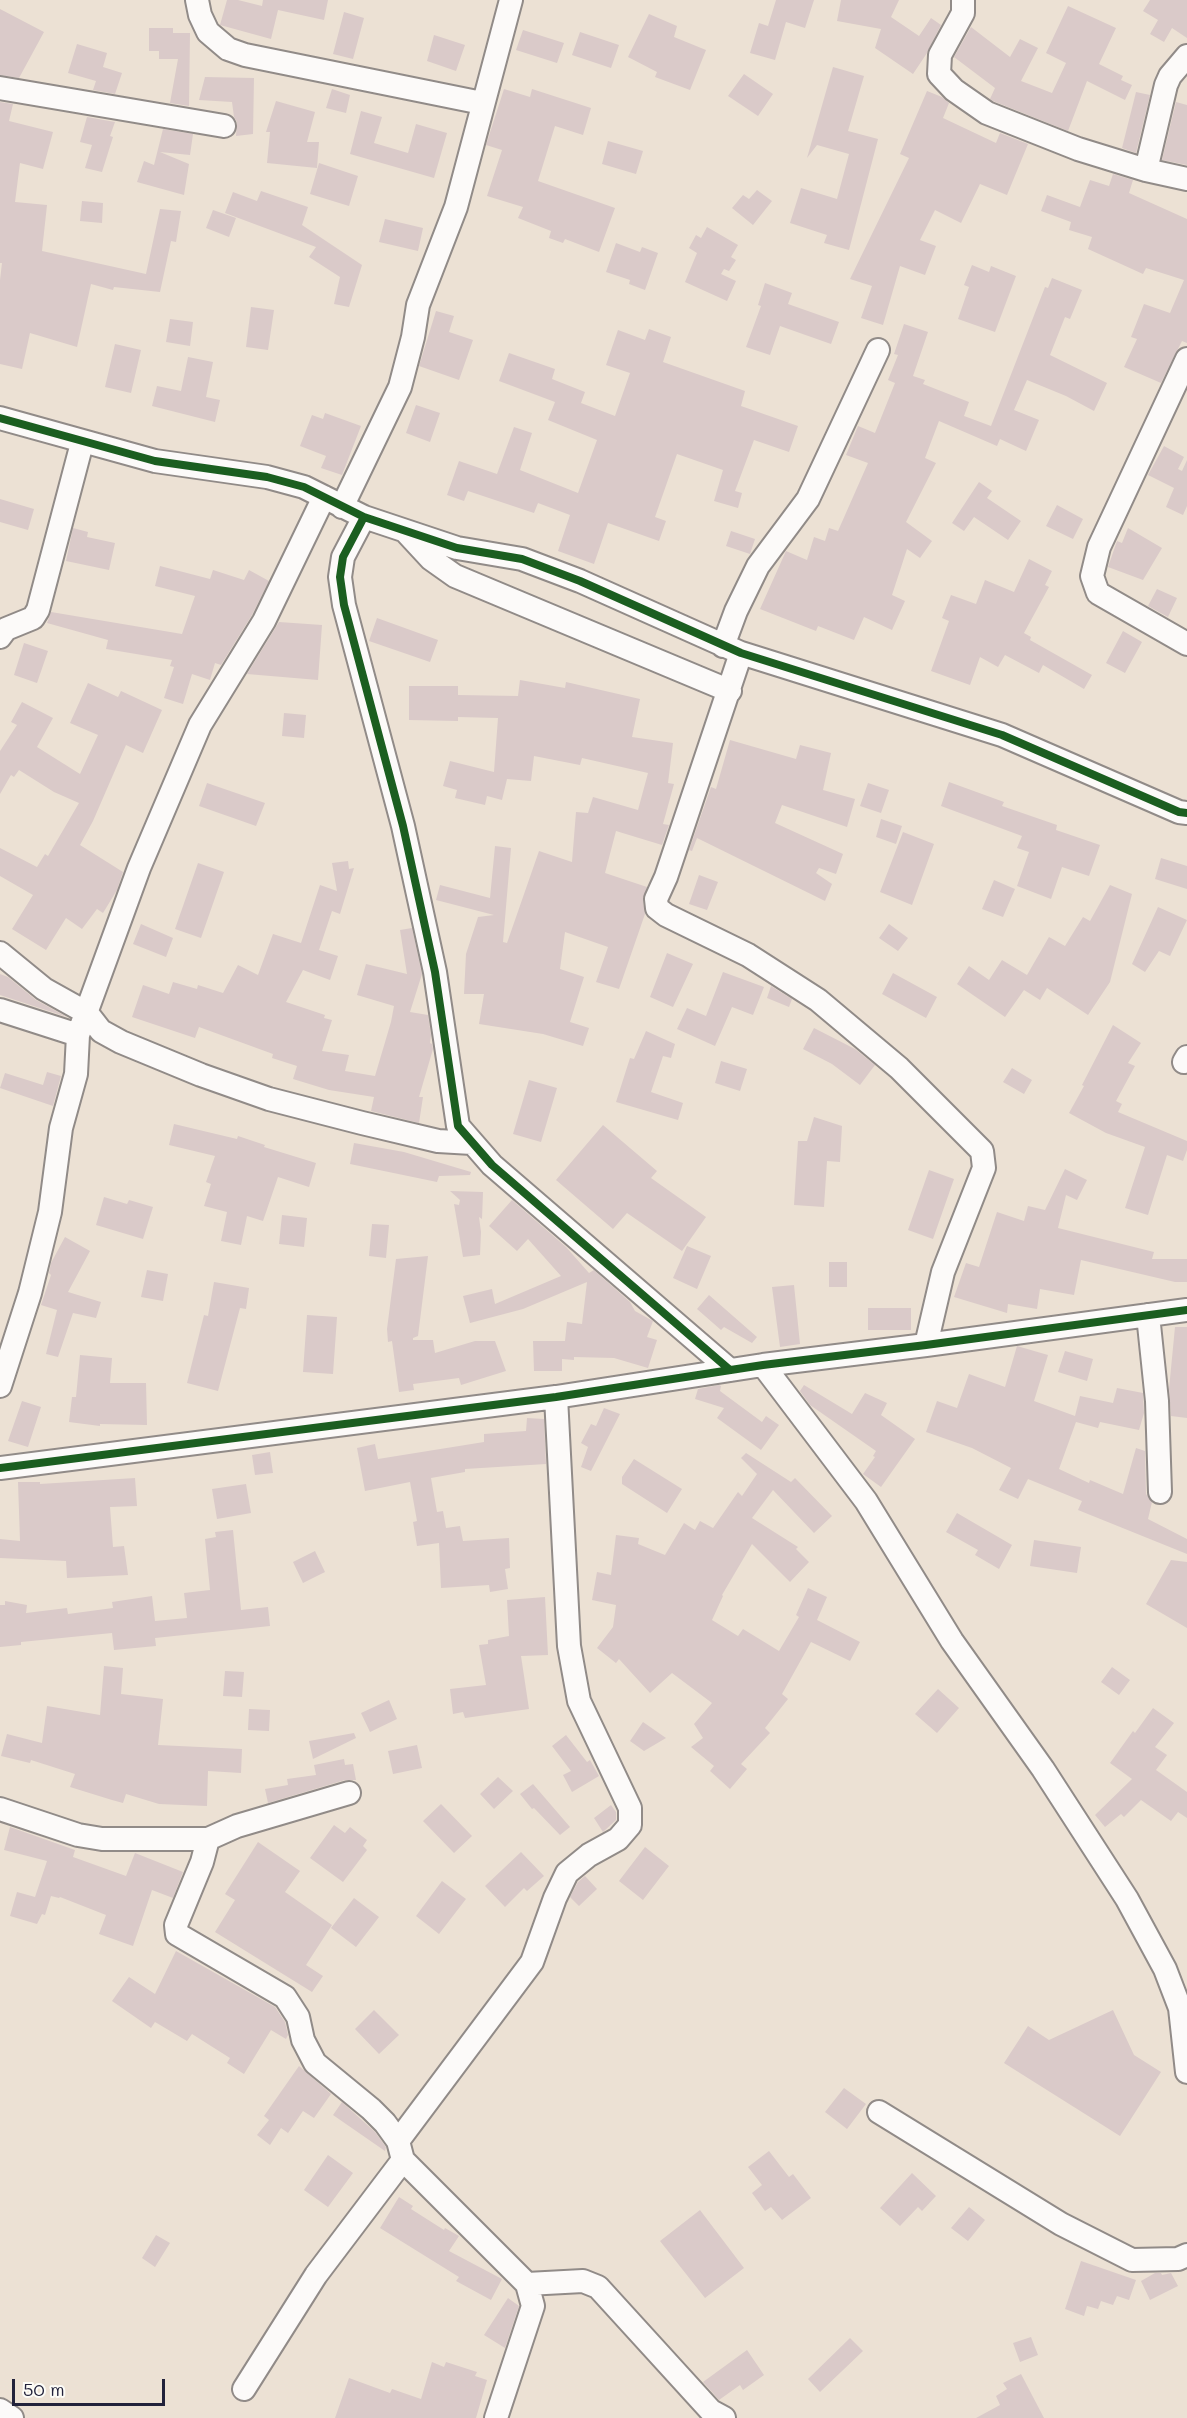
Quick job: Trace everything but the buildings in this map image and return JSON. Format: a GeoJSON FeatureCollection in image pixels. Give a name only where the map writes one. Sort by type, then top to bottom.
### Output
{"type":"FeatureCollection","features":[{"type":"Feature","properties":{"kind":"street"},"geometry":{"type":"LineString","coordinates":[[197,0],[200,15],[208,32],[228,49],[245,56],[482,103]]}},
{"type":"Feature","properties":{"kind":"street"},"geometry":{"type":"LineString","coordinates":[[0,1386],[30,1293],[50,1212],[61,1128],[76,1074],[78,1035],[139,868],[200,725],[264,621],[400,387],[413,337],[418,305],[456,207],[482,103],[512,0]]}},
{"type":"Feature","properties":{"kind":"street"},"geometry":{"type":"LineString","coordinates":[[963,0],[963,13],[940,55],[939,74],[954,90],[987,113],[1078,149],[1146,170],[1187,179]]}},
{"type":"Feature","properties":{"kind":"street"},"geometry":{"type":"LineString","coordinates":[[1146,170],[1166,85],[1170,76],[1187,56]]}},
{"type":"Feature","properties":{"kind":"street"},"geometry":{"type":"LineString","coordinates":[[0,88],[224,126]]}},
{"type":"Feature","properties":{"kind":"street"},"geometry":{"type":"LineString","coordinates":[[878,350],[808,499],[758,566],[736,611],[730,691],[666,877],[656,899],[657,908],[666,915],[748,955],[818,1000],[899,1068],[982,1151],[984,1168],[942,1272],[926,1346]]}},
{"type":"Feature","properties":{"kind":"street"},"geometry":{"type":"LineString","coordinates":[[1187,359],[1099,547],[1092,576],[1098,593],[1187,644]]}},
{"type":"Feature","properties":{"kind":"street"},"geometry":{"type":"LineString","coordinates":[[0,418],[82,443],[178,466],[267,477],[304,487],[364,517],[457,548],[522,560],[580,582],[732,650],[1002,735],[1179,812],[1187,813]]}},
{"type":"Feature","properties":{"kind":"street"},"geometry":{"type":"LineString","coordinates":[[0,637],[6,630],[33,618],[38,610],[82,443]]}},
{"type":"Feature","properties":{"kind":"street"},"geometry":{"type":"LineString","coordinates":[[364,517],[343,557],[340,577],[344,605],[406,837],[435,972],[458,1126],[492,1165],[730,1370]]}},
{"type":"Feature","properties":{"kind":"street"},"geometry":{"type":"LineString","coordinates":[[405,531],[431,559],[455,576],[730,691]]}},
{"type":"Feature","properties":{"kind":"street"},"geometry":{"type":"LineString","coordinates":[[0,953],[45,989],[87,1013],[101,1031],[121,1042],[201,1075],[268,1099],[362,1124],[438,1141],[472,1143]]}},
{"type":"Feature","properties":{"kind":"street"},"geometry":{"type":"LineString","coordinates":[[0,1010],[78,1035]]}},
{"type":"Feature","properties":{"kind":"street"},"geometry":{"type":"LineString","coordinates":[[0,1468],[556,1396],[763,1365],[926,1346],[1187,1310]]}},
{"type":"Feature","properties":{"kind":"street"},"geometry":{"type":"LineString","coordinates":[[1148,1315],[1157,1401],[1160,1492]]}},
{"type":"Feature","properties":{"kind":"street"},"geometry":{"type":"LineString","coordinates":[[763,1365],[866,1501],[952,1641],[1043,1769],[1127,1899],[1165,1969],[1180,2008],[1187,2072]]}},
{"type":"Feature","properties":{"kind":"street"},"geometry":{"type":"LineString","coordinates":[[244,2389],[316,2274],[532,1962],[567,1872],[589,1855],[618,1839],[630,1825],[630,1808],[579,1701],[569,1646],[556,1396]]}},
{"type":"Feature","properties":{"kind":"street"},"geometry":{"type":"LineString","coordinates":[[0,1809],[78,1835],[102,1839],[208,1839],[237,1827],[349,1793]]}},
{"type":"Feature","properties":{"kind":"street"},"geometry":{"type":"LineString","coordinates":[[208,1839],[202,1862],[176,1924],[177,1934],[285,1997],[298,2017],[303,2040],[315,2063],[371,2109],[401,2150],[527,2284],[533,2306],[496,2418]]}},
{"type":"Feature","properties":{"kind":"street"},"geometry":{"type":"LineString","coordinates":[[879,2112],[1060,2224],[1132,2260],[1178,2259],[1187,2255]]}},
{"type":"Feature","properties":{"kind":"street"},"geometry":{"type":"LineString","coordinates":[[527,2284],[583,2281],[598,2287],[711,2411],[724,2418]]}},
{"type":"Feature","properties":{"kind":"street"},"geometry":{"type":"LineString","coordinates":[[0,2410],[12,2418]]}},
{"type":"Feature","properties":{"kind":"cycle path"},"geometry":{"type":"LineString","coordinates":[[0,418],[155,461],[267,477],[304,487],[364,517],[457,548],[522,559],[580,581],[741,653],[1002,735],[1179,812],[1187,813]]}},
{"type":"Feature","properties":{"kind":"cycle path"},"geometry":{"type":"LineString","coordinates":[[364,517],[343,557],[340,577],[344,605],[403,826],[435,972],[458,1126],[492,1165],[730,1370]]}},
{"type":"Feature","properties":{"kind":"cycle path"},"geometry":{"type":"LineString","coordinates":[[0,1468],[556,1397],[763,1365],[1187,1310]]}}]}
